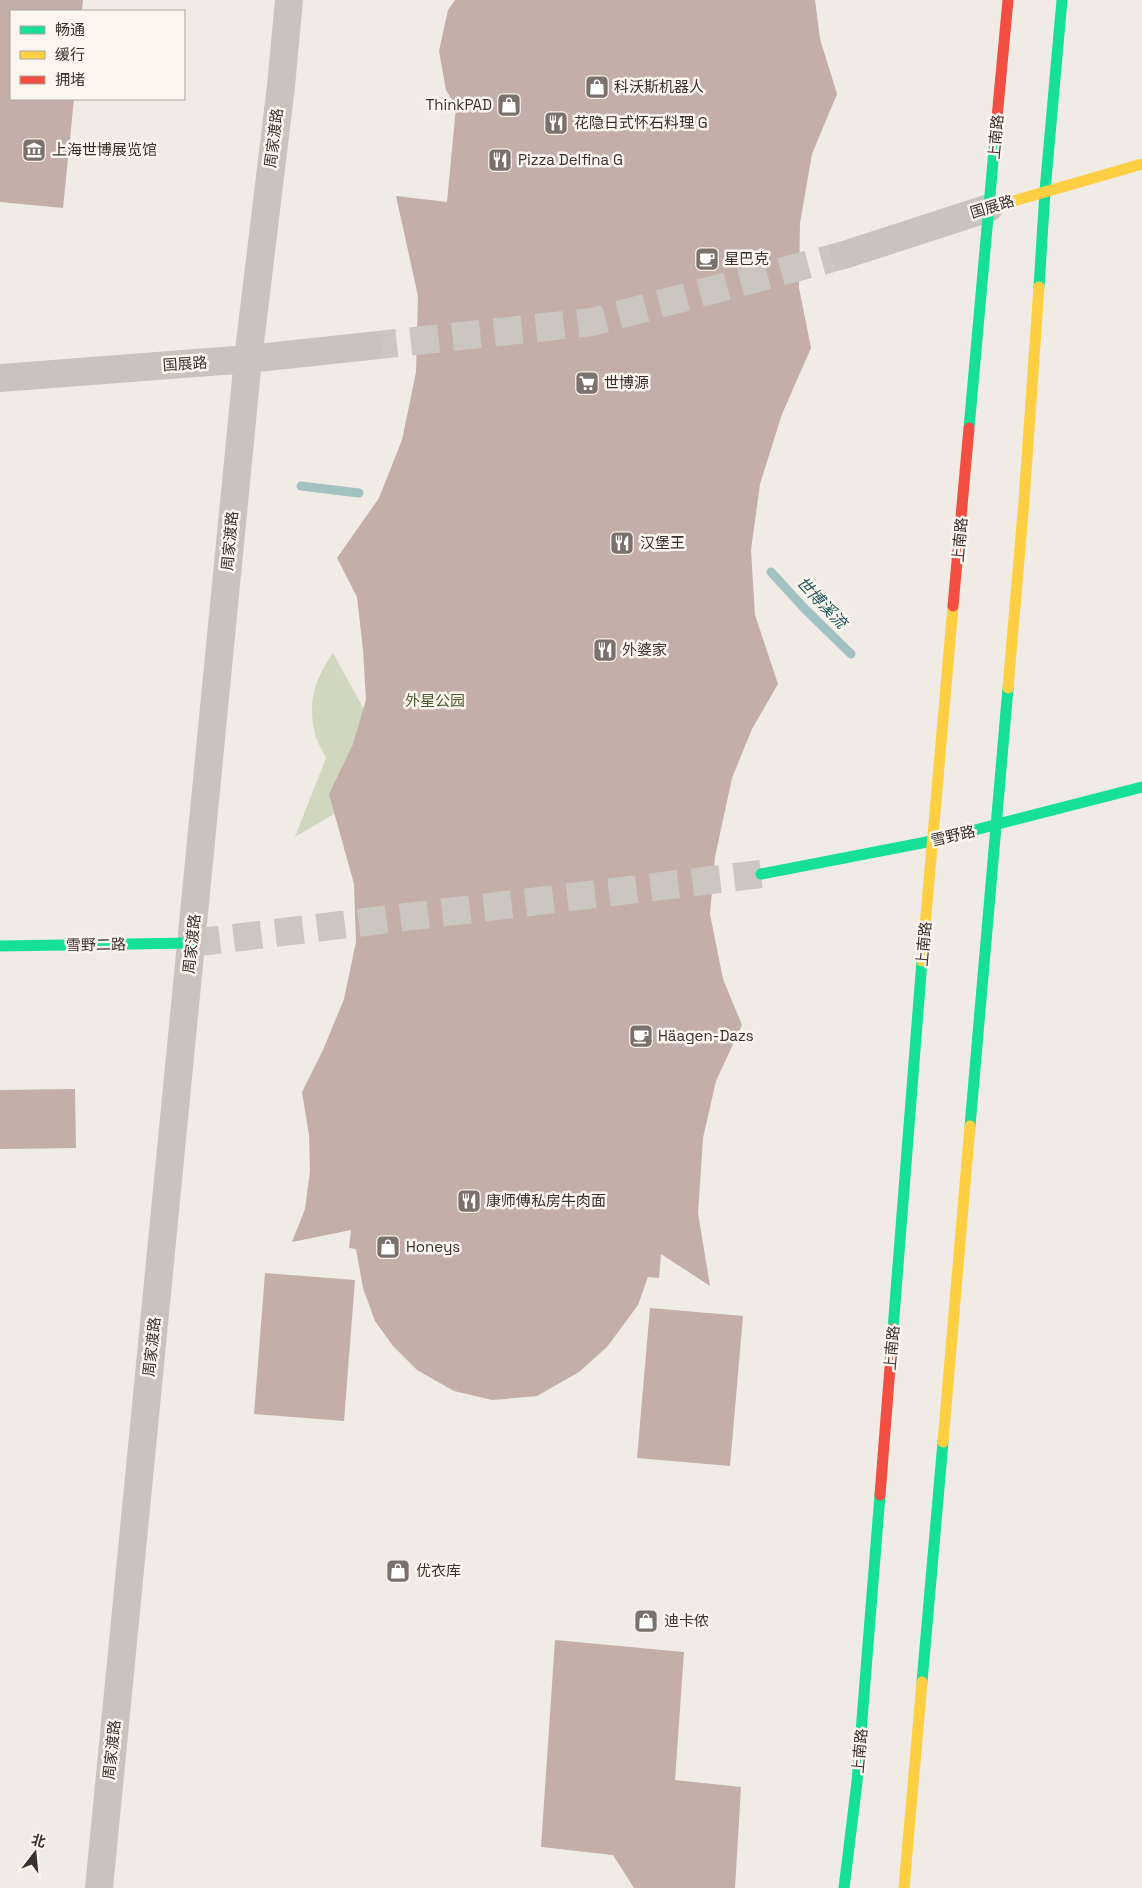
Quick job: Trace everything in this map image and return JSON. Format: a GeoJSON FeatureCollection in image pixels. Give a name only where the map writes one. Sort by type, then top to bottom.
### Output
{"type":"FeatureCollection","features":[{"type":"Feature","properties":{"kind":"main road","name":"上南路"},"geometry":{"type":"LineString","coordinates":[[844,1888],[857,1782],[932,841],[1008,0]]}},
{"type":"Feature","properties":{"kind":"main road"},"geometry":{"type":"LineString","coordinates":[[904,1888],[1024,501],[1046,191],[1062,0]]}},
{"type":"Feature","properties":{"kind":"main road","name":"国展路"},"geometry":{"type":"LineString","coordinates":[[989,208],[1142,164]]}},
{"type":"Feature","properties":{"kind":"main road","name":"雪野路"},"geometry":{"type":"LineString","coordinates":[[761,874],[932,841],[1142,787]]}},
{"type":"Feature","properties":{"kind":"main road","name":"雪野二路"},"geometry":{"type":"LineString","coordinates":[[0,946],[192,943]]}},
{"type":"Feature","properties":{"kind":"street","name":"周家渡路"},"geometry":{"type":"LineString","coordinates":[[99,1888],[248,359],[281,86],[289,0]]}},
{"type":"Feature","properties":{"kind":"street","name":"国展路"},"geometry":{"type":"LineString","coordinates":[[844,255],[989,208]]}},
{"type":"Feature","properties":{"kind":"street","name":"国展路"},"geometry":{"type":"LineString","coordinates":[[0,378],[248,359],[369,346]]}},
{"type":"Feature","properties":{"kind":"green space"},"geometry":{"type":"Polygon","coordinates":[[[333,653],[394,764],[373,791],[295,837],[326,758],[315,733],[312,708],[318,680],[333,653]]]}},
{"type":"Feature","properties":{"kind":"building","name":"上海世博展览馆"},"geometry":{"type":"Polygon","coordinates":[[[0,0],[83,0],[82,10],[10,10],[10,100],[74,100],[63,208],[0,202],[0,0]]]}},
{"type":"Feature","properties":{"kind":"building","name":"世博源"},"geometry":{"type":"Polygon","coordinates":[[[455,0],[815,0],[820,39],[837,94],[812,154],[800,223],[799,288],[811,348],[782,414],[760,484],[751,550],[755,615],[778,684],[752,729],[732,778],[715,857],[710,914],[723,979],[742,1025],[716,1081],[703,1138],[698,1213],[710,1286],[661,1254],[659,1278],[648,1277],[638,1305],[607,1347],[579,1372],[537,1396],[492,1400],[454,1391],[417,1370],[393,1346],[375,1321],[363,1288],[356,1249],[349,1248],[351,1230],[292,1242],[305,1209],[310,1171],[309,1135],[302,1092],[323,1050],[344,999],[356,942],[354,884],[329,794],[353,744],[366,700],[357,597],[337,558],[379,498],[402,440],[416,372],[418,296],[396,196],[447,202],[456,107],[446,90],[439,51],[448,10],[455,0]]]}},
{"type":"Feature","properties":{"kind":"building"},"geometry":{"type":"Polygon","coordinates":[[[75,1089],[76,1148],[0,1149],[0,1090],[75,1089]]]}},
{"type":"Feature","properties":{"kind":"building"},"geometry":{"type":"Polygon","coordinates":[[[265,1273],[355,1280],[344,1421],[254,1414],[265,1273]]]}},
{"type":"Feature","properties":{"kind":"building"},"geometry":{"type":"Polygon","coordinates":[[[650,1308],[743,1316],[730,1466],[637,1458],[650,1308]]]}},
{"type":"Feature","properties":{"kind":"building"},"geometry":{"type":"Polygon","coordinates":[[[555,1640],[684,1652],[675,1780],[741,1787],[735,1888],[634,1888],[613,1855],[541,1847],[555,1640]]]}},
{"type":"Feature","properties":{"kind":"waterway","name":"世博溪流"},"geometry":{"type":"LineString","coordinates":[[301,486],[359,493]]}},
{"type":"Feature","properties":{"kind":"waterway","name":"世博溪流"},"geometry":{"type":"LineString","coordinates":[[771,572],[804,608],[851,654]]}},
{"type":"Feature","properties":{"kind":"tunnel"},"geometry":{"type":"LineString","coordinates":[[369,346],[592,322],[844,255]]}},
{"type":"Feature","properties":{"kind":"tunnel"},"geometry":{"type":"LineString","coordinates":[[192,943],[761,874]]}},
{"type":"Feature","properties":{"kind":"traffic: fast"},"geometry":{"type":"LineString","coordinates":[[1039,287],[1045,191],[1062,0]]}},
{"type":"Feature","properties":{"kind":"traffic: fast"},"geometry":{"type":"LineString","coordinates":[[969,428],[995,139]]}},
{"type":"Feature","properties":{"kind":"traffic: fast"},"geometry":{"type":"LineString","coordinates":[[970,1126],[1008,688]]}},
{"type":"Feature","properties":{"kind":"traffic: fast"},"geometry":{"type":"LineString","coordinates":[[761,874],[932,841],[1142,787]]}},
{"type":"Feature","properties":{"kind":"traffic: fast"},"geometry":{"type":"LineString","coordinates":[[0,946],[192,943]]}},
{"type":"Feature","properties":{"kind":"traffic: fast"},"geometry":{"type":"LineString","coordinates":[[893,1329],[922,961]]}},
{"type":"Feature","properties":{"kind":"traffic: fast"},"geometry":{"type":"LineString","coordinates":[[922,1682],[943,1442]]}},
{"type":"Feature","properties":{"kind":"traffic: fast"},"geometry":{"type":"LineString","coordinates":[[844,1888],[857,1782],[880,1495]]}},
{"type":"Feature","properties":{"kind":"traffic: slow"},"geometry":{"type":"LineString","coordinates":[[989,208],[1142,164]]}},
{"type":"Feature","properties":{"kind":"traffic: slow"},"geometry":{"type":"LineString","coordinates":[[1008,688],[1024,501],[1039,287]]}},
{"type":"Feature","properties":{"kind":"traffic: slow"},"geometry":{"type":"LineString","coordinates":[[922,961],[953,606]]}},
{"type":"Feature","properties":{"kind":"traffic: slow"},"geometry":{"type":"LineString","coordinates":[[943,1442],[970,1126]]}},
{"type":"Feature","properties":{"kind":"traffic: slow"},"geometry":{"type":"LineString","coordinates":[[904,1888],[922,1682]]}},
{"type":"Feature","properties":{"kind":"traffic: jam"},"geometry":{"type":"LineString","coordinates":[[995,139],[1008,0]]}},
{"type":"Feature","properties":{"kind":"traffic: jam"},"geometry":{"type":"LineString","coordinates":[[953,606],[969,428]]}},
{"type":"Feature","properties":{"kind":"traffic: jam"},"geometry":{"type":"LineString","coordinates":[[880,1495],[893,1329]]}},
{"type":"Feature","properties":{"kind":"place","name":"科沃斯机器人"},"geometry":{"type":"Point","coordinates":[597,87]}},
{"type":"Feature","properties":{"kind":"place","name":"ThinkPAD"},"geometry":{"type":"Point","coordinates":[509,105]}},
{"type":"Feature","properties":{"kind":"place","name":"花隐日式怀石料理 G"},"geometry":{"type":"Point","coordinates":[556,123]}},
{"type":"Feature","properties":{"kind":"place","name":"上海世博展览馆"},"geometry":{"type":"Point","coordinates":[34,150]}},
{"type":"Feature","properties":{"kind":"place","name":"Pizza Delfina G"},"geometry":{"type":"Point","coordinates":[500,160]}},
{"type":"Feature","properties":{"kind":"place","name":"星巴克"},"geometry":{"type":"Point","coordinates":[707,259]}},
{"type":"Feature","properties":{"kind":"place","name":"世博源"},"geometry":{"type":"Point","coordinates":[587,383]}},
{"type":"Feature","properties":{"kind":"place","name":"汉堡王"},"geometry":{"type":"Point","coordinates":[622,543]}},
{"type":"Feature","properties":{"kind":"place","name":"外婆家"},"geometry":{"type":"Point","coordinates":[605,650]}},
{"type":"Feature","properties":{"kind":"place","name":"Häagen-Dazs"},"geometry":{"type":"Point","coordinates":[641,1036]}},
{"type":"Feature","properties":{"kind":"place","name":"康师傅私房牛肉面"},"geometry":{"type":"Point","coordinates":[469,1201]}},
{"type":"Feature","properties":{"kind":"place","name":"Honeys"},"geometry":{"type":"Point","coordinates":[388,1247]}},
{"type":"Feature","properties":{"kind":"place","name":"优衣库"},"geometry":{"type":"Point","coordinates":[398,1571]}},
{"type":"Feature","properties":{"kind":"place","name":"迪卡侬"},"geometry":{"type":"Point","coordinates":[646,1621]}},
{"type":"Feature","properties":{"kind":"park label","name":"外星公园"},"geometry":{"type":"Point","coordinates":[435,701]}}]}
